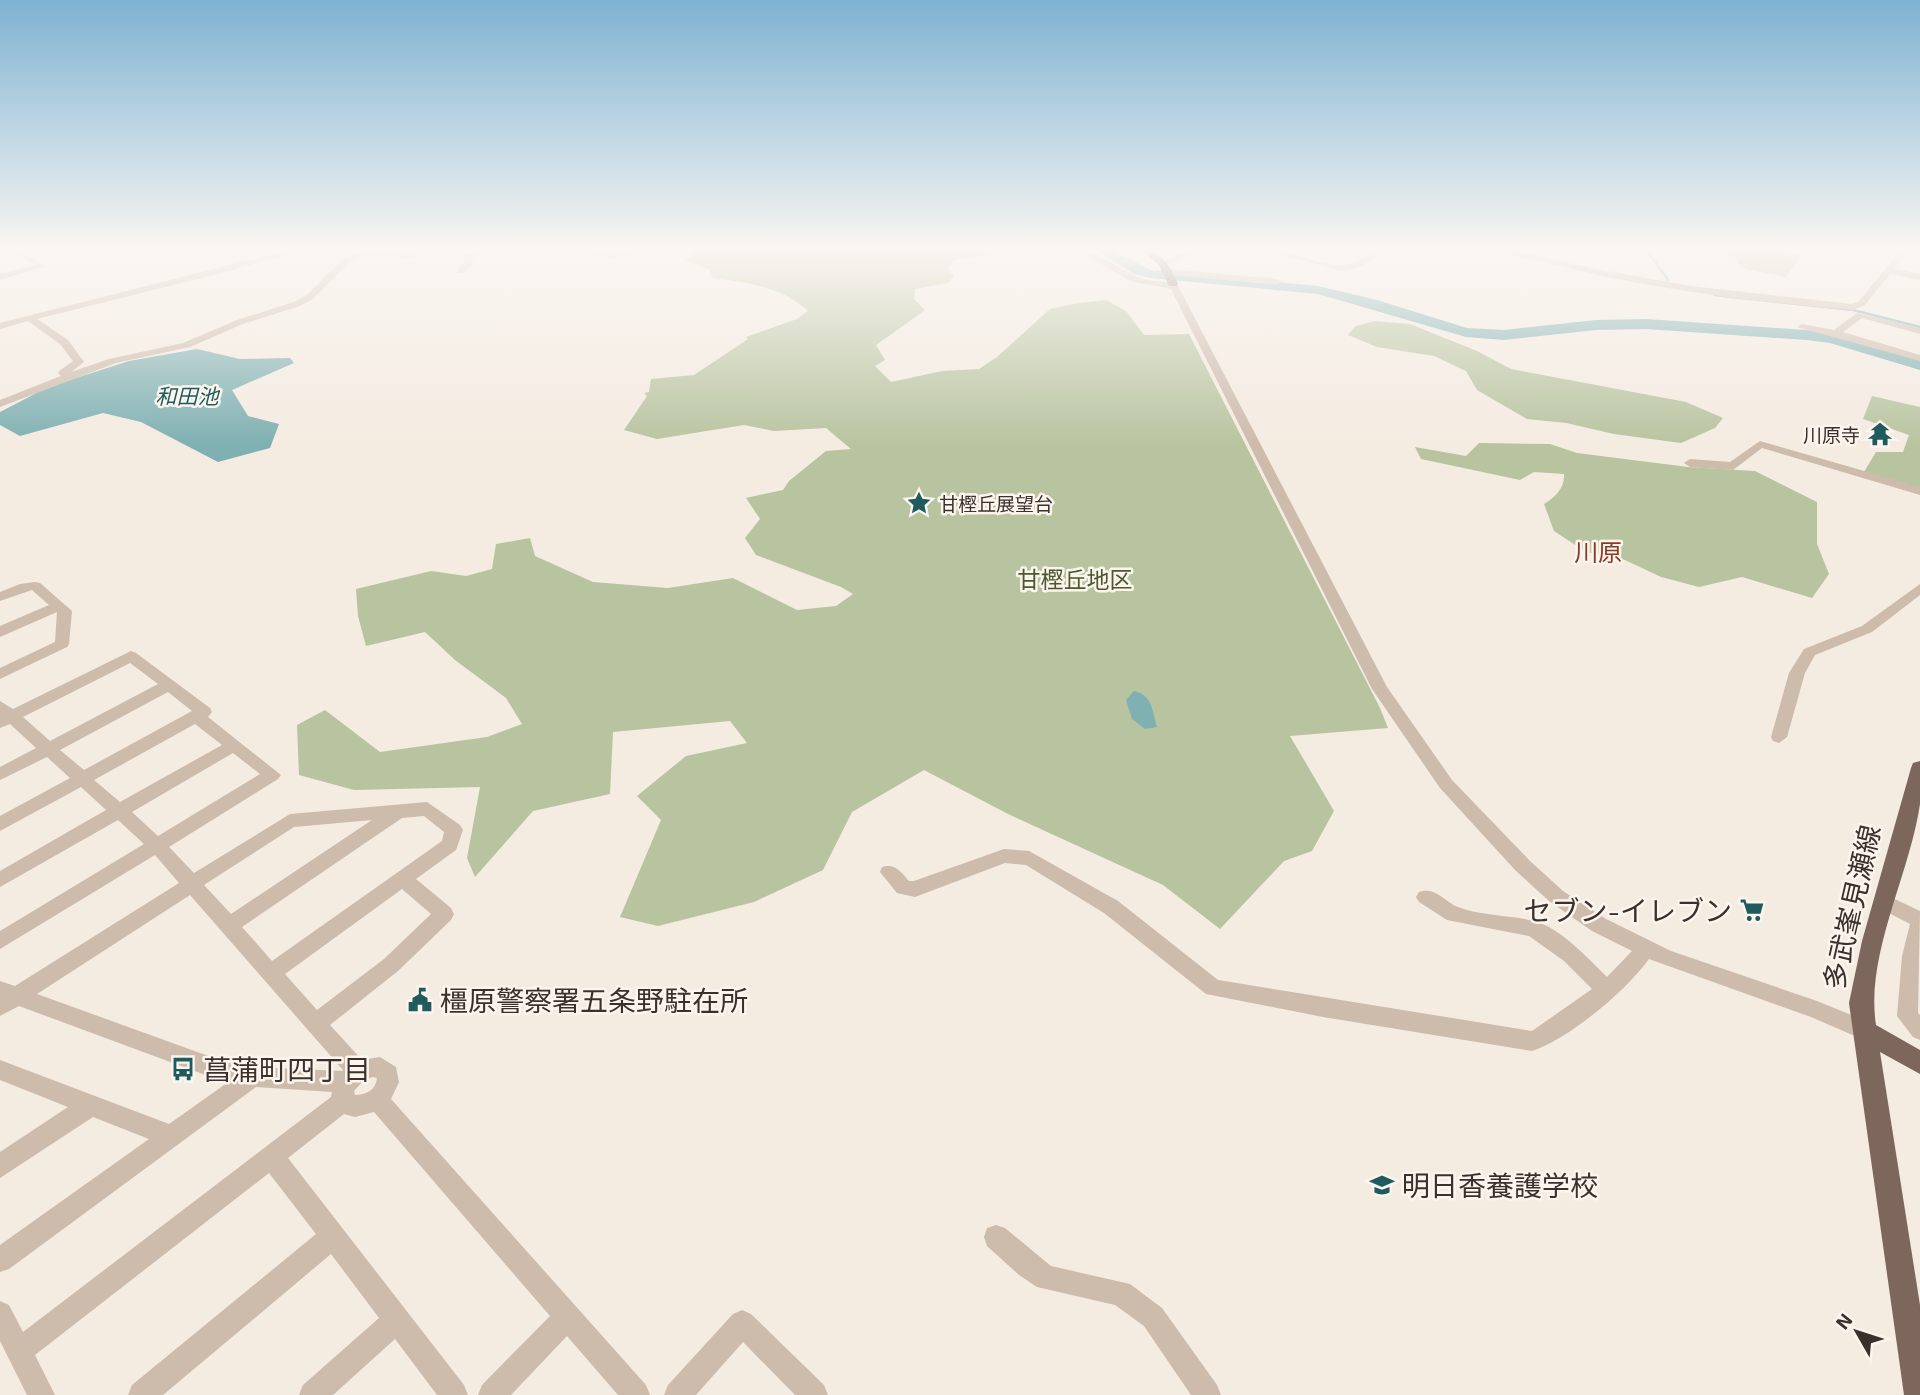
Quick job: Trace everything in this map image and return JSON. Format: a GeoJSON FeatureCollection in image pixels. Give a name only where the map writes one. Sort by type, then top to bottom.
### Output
{"type":"FeatureCollection","features":[{"type":"Feature","properties":{"kind":"main road","name":"多武峯見瀬線"},"geometry":{"type":"LineString","coordinates":[[1919,1395],[1861,1003],[1884,902],[1920,768]]}},
{"type":"Feature","properties":{"kind":"main road"},"geometry":{"type":"LineString","coordinates":[[1864,1030],[1920,1063]]}},
{"type":"Feature","properties":{"kind":"street"},"geometry":{"type":"LineString","coordinates":[[0,326],[39,315]]}},
{"type":"Feature","properties":{"kind":"street"},"geometry":{"type":"LineString","coordinates":[[0,404],[113,361],[186,345],[261,315]]}},
{"type":"Feature","properties":{"kind":"street"},"geometry":{"type":"LineString","coordinates":[[1189,315],[1380,689],[1446,784],[1541,883],[1578,912],[1645,948],[1864,1030]]}},
{"type":"Feature","properties":{"kind":"street"},"geometry":{"type":"LineString","coordinates":[[1836,333],[1860,315]]}},
{"type":"Feature","properties":{"kind":"street"},"geometry":{"type":"LineString","coordinates":[[1860,315],[1902,336],[1920,358]]}},
{"type":"Feature","properties":{"kind":"street"},"geometry":{"type":"LineString","coordinates":[[29,318],[64,342],[79,362],[50,383]]}},
{"type":"Feature","properties":{"kind":"street"},"geometry":{"type":"LineString","coordinates":[[1802,327],[1836,333],[1902,336]]}},
{"type":"Feature","properties":{"kind":"street"},"geometry":{"type":"LineString","coordinates":[[1690,463],[1733,466],[1760,444],[1920,491]]}},
{"type":"Feature","properties":{"kind":"street"},"geometry":{"type":"LineString","coordinates":[[0,597],[35,586],[65,611],[62,644],[0,674]]}},
{"type":"Feature","properties":{"kind":"street"},"geometry":{"type":"LineString","coordinates":[[1779,737],[1797,673],[1810,652],[1819,646],[1867,629],[1920,588]]}},
{"type":"Feature","properties":{"kind":"street"},"geometry":{"type":"LineString","coordinates":[[0,632],[58,606]]}},
{"type":"Feature","properties":{"kind":"street"},"geometry":{"type":"LineString","coordinates":[[0,824],[82,779],[196,716],[204,712],[131,656],[4,715],[48,748],[82,779],[157,845],[272,972],[317,1023],[349,1085],[354,1107],[377,1099],[387,1087],[388,1074],[380,1067],[349,1085],[272,1157],[19,1351]]}},
{"type":"Feature","properties":{"kind":"street"},"geometry":{"type":"LineString","coordinates":[[0,774],[169,685]]}},
{"type":"Feature","properties":{"kind":"street"},"geometry":{"type":"LineString","coordinates":[[0,941],[272,775],[196,716]]}},
{"type":"Feature","properties":{"kind":"street"},"geometry":{"type":"LineString","coordinates":[[0,880],[234,745]]}},
{"type":"Feature","properties":{"kind":"street"},"geometry":{"type":"LineString","coordinates":[[5,998],[290,821],[427,809],[454,830],[450,845],[272,972]]}},
{"type":"Feature","properties":{"kind":"street"},"geometry":{"type":"LineString","coordinates":[[230,925],[398,811]]}},
{"type":"Feature","properties":{"kind":"street"},"geometry":{"type":"LineString","coordinates":[[889,872],[904,888],[915,889],[1003,856],[1029,858],[1111,906],[1213,988],[1532,1041],[1544,1037],[1607,990],[1630,969],[1645,948]]}},
{"type":"Feature","properties":{"kind":"street"},"geometry":{"type":"LineString","coordinates":[[317,1023],[391,965],[444,915],[404,880]]}},
{"type":"Feature","properties":{"kind":"street"},"geometry":{"type":"LineString","coordinates":[[1426,897],[1454,914],[1534,929],[1571,955],[1607,990]]}},
{"type":"Feature","properties":{"kind":"street"},"geometry":{"type":"LineString","coordinates":[[1884,902],[1920,921],[1912,956],[1907,1016],[1920,1030]]}},
{"type":"Feature","properties":{"kind":"street"},"geometry":{"type":"LineString","coordinates":[[5,998],[197,1064],[253,1077],[349,1085]]}},
{"type":"Feature","properties":{"kind":"street"},"geometry":{"type":"LineString","coordinates":[[4,1076],[91,1105],[170,1136]]}},
{"type":"Feature","properties":{"kind":"street"},"geometry":{"type":"LineString","coordinates":[[0,1259],[253,1077]]}},
{"type":"Feature","properties":{"kind":"street"},"geometry":{"type":"LineString","coordinates":[[377,1099],[636,1395]]}},
{"type":"Feature","properties":{"kind":"street"},"geometry":{"type":"LineString","coordinates":[[0,1166],[91,1105]]}},
{"type":"Feature","properties":{"kind":"street"},"geometry":{"type":"LineString","coordinates":[[272,1157],[454,1395]]}},
{"type":"Feature","properties":{"kind":"street"},"geometry":{"type":"LineString","coordinates":[[142,1395],[332,1237]]}},
{"type":"Feature","properties":{"kind":"street"},"geometry":{"type":"LineString","coordinates":[[996,1237],[1028,1266],[1046,1278],[1121,1293],[1153,1317],[1207,1395]]}},
{"type":"Feature","properties":{"kind":"street"},"geometry":{"type":"LineString","coordinates":[[0,1314],[41,1395]]}},
{"type":"Feature","properties":{"kind":"street"},"geometry":{"type":"LineString","coordinates":[[492,1395],[568,1317]]}},
{"type":"Feature","properties":{"kind":"street"},"geometry":{"type":"LineString","coordinates":[[313,1395],[396,1320]]}},
{"type":"Feature","properties":{"kind":"street"},"geometry":{"type":"LineString","coordinates":[[678,1395],[742,1323],[814,1395]]}},
{"type":"Feature","properties":{"kind":"green space","name":"甘樫丘地区"},"geometry":{"type":"Polygon","coordinates":[[[802,315],[918,315],[876,345],[885,360],[875,366],[891,382],[942,371],[979,369],[997,357],[1043,315],[1129,315],[1144,335],[1189,334],[1388,728],[1290,736],[1334,811],[1312,851],[1284,861],[1220,929],[1163,885],[1008,814],[924,770],[852,812],[823,870],[754,902],[658,926],[620,917],[661,820],[637,796],[686,756],[747,743],[730,721],[613,732],[610,794],[533,811],[475,877],[467,858],[480,787],[354,790],[299,775],[297,725],[325,710],[380,752],[487,737],[522,724],[506,698],[455,660],[425,632],[366,646],[358,616],[356,589],[431,571],[466,576],[492,569],[496,544],[530,538],[535,556],[593,582],[668,588],[733,578],[797,610],[836,606],[853,594],[756,555],[745,538],[760,519],[746,498],[783,490],[789,481],[826,451],[851,449],[826,428],[774,431],[744,425],[657,439],[624,430],[647,396],[644,393],[649,392],[651,379],[694,375],[748,339],[746,337],[802,315]]]}},
{"type":"Feature","properties":{"kind":"green space"},"geometry":{"type":"Polygon","coordinates":[[[1375,321],[1410,324],[1477,351],[1511,369],[1686,402],[1723,418],[1715,428],[1681,443],[1527,419],[1477,390],[1466,371],[1434,356],[1377,347],[1348,335],[1356,326],[1375,321]]]}},
{"type":"Feature","properties":{"kind":"green space"},"geometry":{"type":"Polygon","coordinates":[[[1872,396],[1920,407],[1920,489],[1864,472],[1876,452],[1903,452],[1909,435],[1863,419],[1872,396]]]}},
{"type":"Feature","properties":{"kind":"green space"},"geometry":{"type":"Polygon","coordinates":[[[1479,443],[1550,444],[1577,453],[1688,467],[1755,471],[1817,502],[1817,544],[1829,574],[1812,598],[1742,577],[1699,587],[1661,577],[1625,560],[1586,552],[1554,531],[1544,504],[1558,492],[1563,484],[1564,474],[1534,472],[1520,480],[1421,459],[1415,447],[1466,456],[1479,443]]]}},
{"type":"Feature","properties":{"kind":"water","name":"和田池"},"geometry":{"type":"Polygon","coordinates":[[[197,349],[240,359],[290,358],[294,363],[232,390],[248,416],[279,424],[270,448],[218,462],[141,422],[103,413],[20,436],[0,425],[0,412],[48,387],[129,361],[197,349]]]}},
{"type":"Feature","properties":{"kind":"water"},"geometry":{"type":"Polygon","coordinates":[[[1134,691],[1148,700],[1157,727],[1145,729],[1132,719],[1126,700],[1134,691]]]}},
{"type":"Feature","properties":{"kind":"waterway"},"geometry":{"type":"LineString","coordinates":[[1411,315],[1466,332],[1504,335],[1596,325],[1646,324],[1807,335],[1832,339],[1920,365]]}},
{"type":"Feature","properties":{"kind":"waterway"},"geometry":{"type":"LineString","coordinates":[[1873,315],[1920,327]]}},
{"type":"Feature","properties":{"kind":"place","name":"川原寺"},"geometry":{"type":"Point","coordinates":[1880,434]}},
{"type":"Feature","properties":{"kind":"place","name":"甘樫丘展望台"},"geometry":{"type":"Point","coordinates":[919,503]}},
{"type":"Feature","properties":{"kind":"place","name":"セブン-イレブン"},"geometry":{"type":"Point","coordinates":[1752,910]}},
{"type":"Feature","properties":{"kind":"place","name":"橿原警察署五条野駐在所"},"geometry":{"type":"Point","coordinates":[420,1000]}},
{"type":"Feature","properties":{"kind":"place","name":"菖蒲町四丁目"},"geometry":{"type":"Point","coordinates":[183,1069]}},
{"type":"Feature","properties":{"kind":"place","name":"明日香養護学校"},"geometry":{"type":"Point","coordinates":[1382,1185]}},
{"type":"Feature","properties":{"kind":"district","name":"川原"},"geometry":{"type":"Point","coordinates":[1598,551]}}]}
